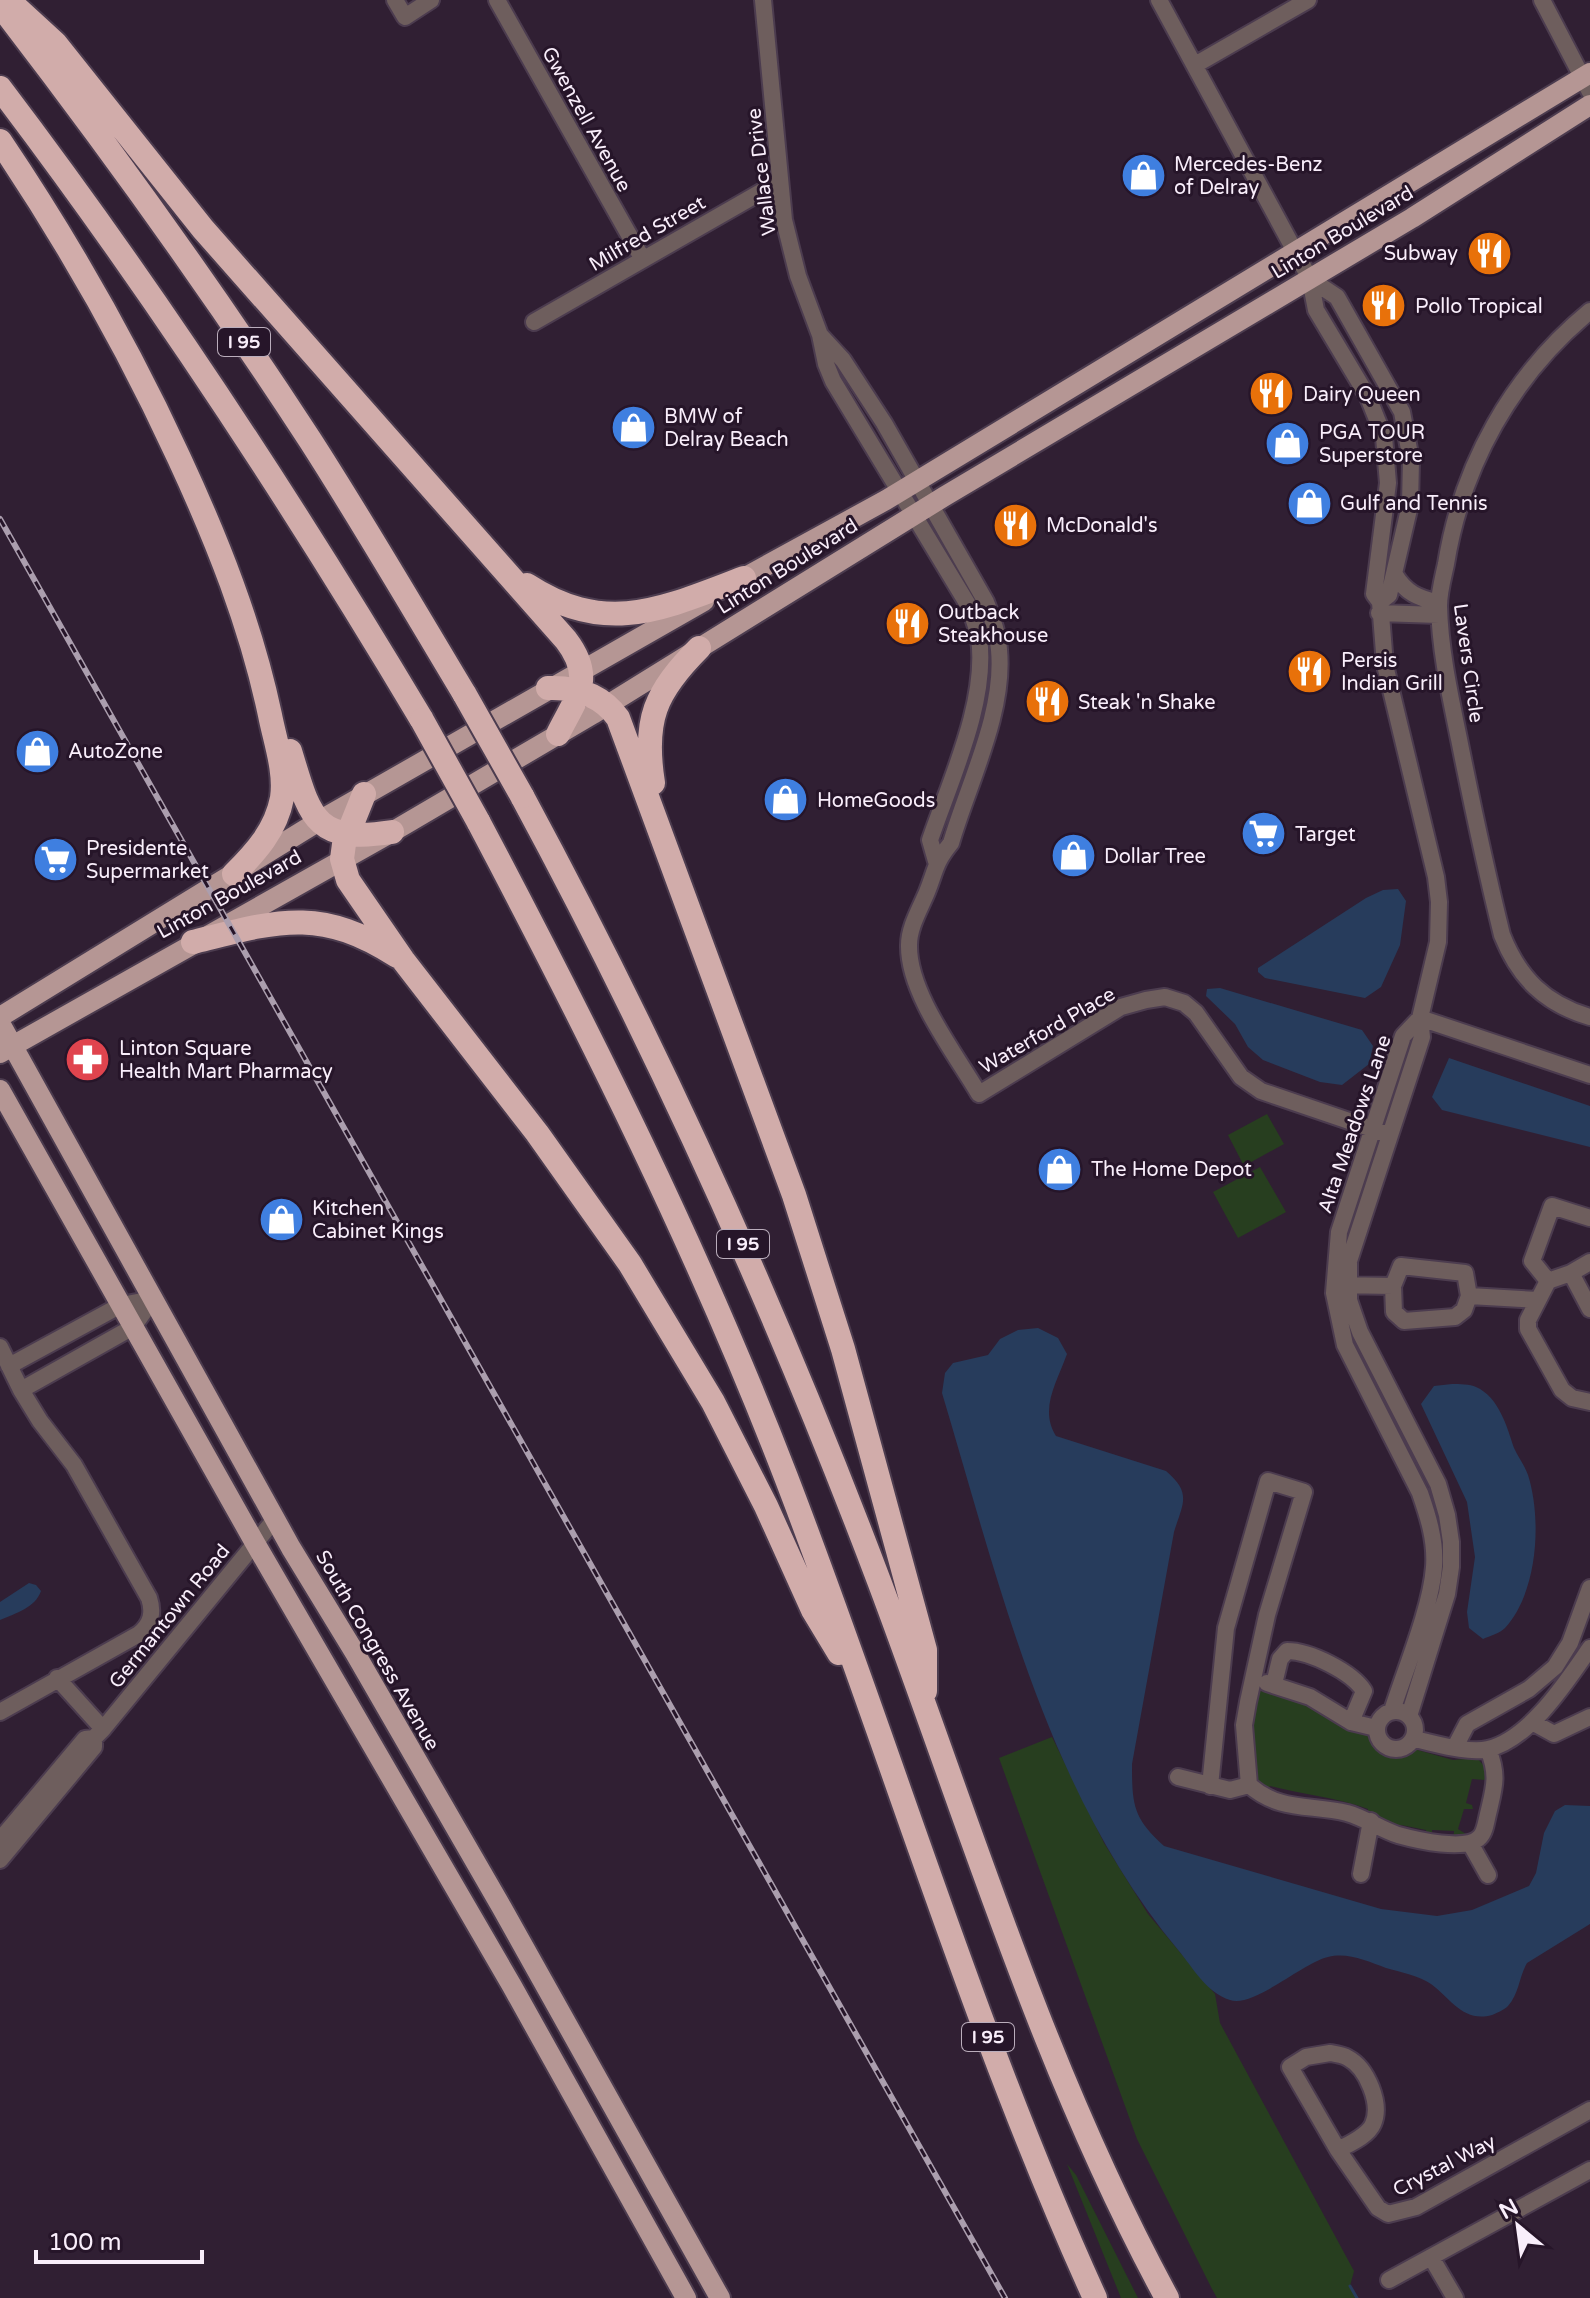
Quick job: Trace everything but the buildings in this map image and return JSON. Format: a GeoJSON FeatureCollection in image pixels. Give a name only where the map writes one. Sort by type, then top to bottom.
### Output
{"type":"FeatureCollection","features":[{"type":"Feature","properties":{"kind":"highway"},"geometry":{"type":"LineString","coordinates":[[8,0],[55,43],[203,229],[566,640],[580,680],[618,718],[768,1119],[832,1311],[925,1650],[924,1709]]}},
{"type":"Feature","properties":{"kind":"highway","name":"I 95"},"geometry":{"type":"LineString","coordinates":[[0,5],[137,187],[271,382],[374,544],[522,796],[658,1060],[757,1275],[847,1495],[1006,1937],[1052,2055],[1125,2218],[1167,2298]]}},
{"type":"Feature","properties":{"kind":"highway","name":"I 95"},"geometry":{"type":"LineString","coordinates":[[0,88],[113,241],[226,404],[332,571],[422,720],[586,1029],[690,1249],[776,1452],[1018,2116],[1095,2298]]}},
{"type":"Feature","properties":{"kind":"highway"},"geometry":{"type":"LineString","coordinates":[[0,141],[74,257],[153,404],[207,519],[248,629],[281,767],[281,799],[275,821],[266,837],[234,874]]}},
{"type":"Feature","properties":{"kind":"highway"},"geometry":{"type":"LineString","coordinates":[[505,570],[566,605],[613,614],[657,610],[744,578]]}},
{"type":"Feature","properties":{"kind":"highway"},"geometry":{"type":"LineString","coordinates":[[659,825],[650,757],[653,713],[666,685],[699,648]]}},
{"type":"Feature","properties":{"kind":"highway"},"geometry":{"type":"LineString","coordinates":[[548,688],[580,680]]}},
{"type":"Feature","properties":{"kind":"highway"},"geometry":{"type":"LineString","coordinates":[[558,734],[580,680]]}},
{"type":"Feature","properties":{"kind":"highway"},"geometry":{"type":"LineString","coordinates":[[263,682],[287,739],[307,806],[319,821],[333,831],[344,847]]}},
{"type":"Feature","properties":{"kind":"highway"},"geometry":{"type":"LineString","coordinates":[[364,794],[344,847],[348,880],[403,960],[584,1197],[673,1332],[750,1472],[813,1610],[868,1703]]}},
{"type":"Feature","properties":{"kind":"highway"},"geometry":{"type":"LineString","coordinates":[[344,847],[392,832]]}},
{"type":"Feature","properties":{"kind":"highway"},"geometry":{"type":"LineString","coordinates":[[193,942],[279,922],[318,922],[361,935],[403,960]]}},
{"type":"Feature","properties":{"kind":"main road","name":"Linton Boulevard"},"geometry":{"type":"LineString","coordinates":[[580,680],[744,578],[908,486],[1295,251],[1588,81]]}},
{"type":"Feature","properties":{"kind":"main road","name":"Linton Boulevard"},"geometry":{"type":"LineString","coordinates":[[392,832],[608,705],[922,510],[1425,210],[1590,105]]}},
{"type":"Feature","properties":{"kind":"main road","name":"Linton Boulevard"},"geometry":{"type":"LineString","coordinates":[[0,1017],[319,821],[548,688]]}},
{"type":"Feature","properties":{"kind":"main road","name":"Linton Boulevard"},"geometry":{"type":"LineString","coordinates":[[6,1049],[193,942],[344,847]]}},
{"type":"Feature","properties":{"kind":"main road","name":"South Congress Avenue"},"geometry":{"type":"LineString","coordinates":[[0,1023],[6,1049],[153,1299],[275,1519],[536,1968],[720,2298]]}},
{"type":"Feature","properties":{"kind":"main road"},"geometry":{"type":"LineString","coordinates":[[0,1090],[255,1543],[393,1775],[686,2298]]}},
{"type":"Feature","properties":{"kind":"street"},"geometry":{"type":"LineString","coordinates":[[395,0],[405,17],[431,0]]}},
{"type":"Feature","properties":{"kind":"street","name":"Gwenzell Avenue"},"geometry":{"type":"LineString","coordinates":[[497,0],[642,258]]}},
{"type":"Feature","properties":{"kind":"street","name":"Wallace Drive"},"geometry":{"type":"LineString","coordinates":[[763,0],[780,181],[790,246],[803,291],[820,335],[851,372],[884,423],[908,486],[922,510]]}},
{"type":"Feature","properties":{"kind":"street"},"geometry":{"type":"LineString","coordinates":[[1159,0],[1310,279],[1316,310],[1368,397],[1379,418],[1384,437],[1388,483],[1374,594],[1380,607],[1385,665],[1436,877],[1439,902],[1438,942],[1420,1018],[1590,1075]]}},
{"type":"Feature","properties":{"kind":"street"},"geometry":{"type":"LineString","coordinates":[[1195,65],[1308,0]]}},
{"type":"Feature","properties":{"kind":"street"},"geometry":{"type":"LineString","coordinates":[[1542,0],[1588,81]]}},
{"type":"Feature","properties":{"kind":"street","name":"Milfred Street"},"geometry":{"type":"LineString","coordinates":[[534,322],[780,181]]}},
{"type":"Feature","properties":{"kind":"street"},"geometry":{"type":"LineString","coordinates":[[1310,279],[1337,297],[1402,412],[1411,460],[1410,505],[1395,575],[1389,595],[1380,607]]}},
{"type":"Feature","properties":{"kind":"street","name":"Lavers Circle"},"geometry":{"type":"LineString","coordinates":[[1590,311],[1541,358],[1490,431],[1456,515],[1439,609],[1454,713],[1502,935],[1516,966],[1534,987],[1561,1006],[1590,1017]]}},
{"type":"Feature","properties":{"kind":"street","name":"Waterford Place"},"geometry":{"type":"LineString","coordinates":[[922,510],[986,602],[997,633],[1000,672],[994,706],[951,843],[936,861],[909,944],[917,991],[979,1094],[1121,1007],[1165,997],[1184,1003],[1196,1013],[1241,1077],[1261,1091],[1390,1135]]}},
{"type":"Feature","properties":{"kind":"street"},"geometry":{"type":"LineString","coordinates":[[1395,575],[1404,589],[1439,609]]}},
{"type":"Feature","properties":{"kind":"street"},"geometry":{"type":"LineString","coordinates":[[1380,607],[1439,609]]}},
{"type":"Feature","properties":{"kind":"street","name":"Alta Meadows Lane"},"geometry":{"type":"LineString","coordinates":[[1409,1716],[1447,1594],[1451,1542],[1438,1484],[1360,1332],[1342,1284],[1339,1232],[1403,1036],[1420,1018]]}},
{"type":"Feature","properties":{"kind":"street","name":"Alta Meadows Lane"},"geometry":{"type":"LineString","coordinates":[[1392,1711],[1429,1593],[1434,1566],[1429,1519],[1420,1493],[1385,1425],[1364,1403],[1360,1393],[1363,1380],[1345,1345],[1337,1315],[1349,1261],[1422,1037],[1420,1018]]}},
{"type":"Feature","properties":{"kind":"street"},"geometry":{"type":"LineString","coordinates":[[1548,1281],[1532,1261],[1552,1206],[1590,1218]]}},
{"type":"Feature","properties":{"kind":"street"},"geometry":{"type":"LineString","coordinates":[[1590,1262],[1548,1281],[1528,1320],[1528,1329],[1562,1390],[1572,1398],[1590,1402]]}},
{"type":"Feature","properties":{"kind":"street"},"geometry":{"type":"LineString","coordinates":[[1401,1266],[1465,1273],[1469,1296],[1464,1310],[1455,1317],[1404,1321],[1394,1312],[1393,1286],[1401,1266]]}},
{"type":"Feature","properties":{"kind":"street"},"geometry":{"type":"LineString","coordinates":[[1571,1273],[1590,1309]]}},
{"type":"Feature","properties":{"kind":"street"},"geometry":{"type":"LineString","coordinates":[[1342,1284],[1393,1286]]}},
{"type":"Feature","properties":{"kind":"street"},"geometry":{"type":"LineString","coordinates":[[1469,1296],[1538,1300]]}},
{"type":"Feature","properties":{"kind":"street"},"geometry":{"type":"LineString","coordinates":[[9,1366],[121,1305],[153,1299]]}},
{"type":"Feature","properties":{"kind":"street"},"geometry":{"type":"LineString","coordinates":[[21,1390],[133,1327],[153,1299]]}},
{"type":"Feature","properties":{"kind":"street"},"geometry":{"type":"LineString","coordinates":[[0,1347],[40,1421],[74,1465],[152,1606],[145,1629],[0,1712]]}},
{"type":"Feature","properties":{"kind":"street"},"geometry":{"type":"LineString","coordinates":[[1363,1380],[1381,1372]]}},
{"type":"Feature","properties":{"kind":"street"},"geometry":{"type":"LineString","coordinates":[[1210,1786],[1219,1670],[1226,1628],[1268,1481],[1304,1492],[1267,1615],[1244,1725],[1249,1785],[1264,1798],[1280,1804],[1345,1813],[1371,1821],[1396,1834],[1461,1846],[1483,1836],[1496,1779],[1495,1765],[1488,1749]]}},
{"type":"Feature","properties":{"kind":"street","name":"Germantown Road"},"geometry":{"type":"LineString","coordinates":[[0,1860],[94,1747],[99,1733],[275,1519]]}},
{"type":"Feature","properties":{"kind":"street"},"geometry":{"type":"LineString","coordinates":[[1455,1747],[1467,1724],[1529,1689],[1555,1667],[1570,1643],[1590,1588]]}},
{"type":"Feature","properties":{"kind":"street"},"geometry":{"type":"LineString","coordinates":[[1414,1739],[1455,1747],[1488,1749],[1532,1722],[1559,1692],[1590,1648]]}},
{"type":"Feature","properties":{"kind":"street"},"geometry":{"type":"LineString","coordinates":[[1274,1684],[1280,1659],[1287,1651],[1302,1651],[1357,1680],[1364,1691],[1351,1722]]}},
{"type":"Feature","properties":{"kind":"street"},"geometry":{"type":"LineString","coordinates":[[57,1678],[99,1733]]}},
{"type":"Feature","properties":{"kind":"street"},"geometry":{"type":"LineString","coordinates":[[1253,1681],[1274,1684],[1310,1697],[1351,1722],[1376,1728]]}},
{"type":"Feature","properties":{"kind":"street"},"geometry":{"type":"LineString","coordinates":[[1392,1711],[1409,1716],[1415,1727],[1414,1739],[1405,1748],[1393,1750],[1379,1740],[1376,1728],[1381,1717],[1392,1711]]}},
{"type":"Feature","properties":{"kind":"street"},"geometry":{"type":"LineString","coordinates":[[1532,1722],[1554,1734],[1590,1717]]}},
{"type":"Feature","properties":{"kind":"street","name":"Germantown Road"},"geometry":{"type":"LineString","coordinates":[[0,1840],[85,1739],[99,1733]]}},
{"type":"Feature","properties":{"kind":"street"},"geometry":{"type":"LineString","coordinates":[[44,1809],[39,1801],[63,1772],[66,1761]]}},
{"type":"Feature","properties":{"kind":"street"},"geometry":{"type":"LineString","coordinates":[[393,1775],[415,1761]]}},
{"type":"Feature","properties":{"kind":"street"},"geometry":{"type":"LineString","coordinates":[[1178,1777],[1230,1790],[1249,1785]]}},
{"type":"Feature","properties":{"kind":"street"},"geometry":{"type":"LineString","coordinates":[[1361,1874],[1371,1821]]}},
{"type":"Feature","properties":{"kind":"street"},"geometry":{"type":"LineString","coordinates":[[1470,1843],[1488,1875]]}},
{"type":"Feature","properties":{"kind":"street","name":"Crystal Way"},"geometry":{"type":"LineString","coordinates":[[1338,2150],[1363,2135],[1374,2122],[1371,2089],[1358,2067],[1345,2056],[1330,2053],[1306,2057],[1290,2067],[1338,2150],[1378,2208],[1388,2214],[1416,2207],[1590,2110]]}},
{"type":"Feature","properties":{"kind":"street"},"geometry":{"type":"LineString","coordinates":[[1389,2280],[1590,2170]]}},
{"type":"Feature","properties":{"kind":"street"},"geometry":{"type":"LineString","coordinates":[[1431,2257],[1455,2298]]}},
{"type":"Feature","properties":{"kind":"green space"},"geometry":{"type":"Polygon","coordinates":[[[1267,1114],[1284,1144],[1244,1166],[1228,1135],[1267,1114]]]}},
{"type":"Feature","properties":{"kind":"green space"},"geometry":{"type":"Polygon","coordinates":[[[1260,1167],[1286,1212],[1238,1238],[1213,1192],[1260,1167]]]}},
{"type":"Feature","properties":{"kind":"green space"},"geometry":{"type":"Polygon","coordinates":[[[1259,1691],[1289,1697],[1370,1735],[1379,1747],[1393,1756],[1414,1749],[1453,1760],[1477,1758],[1485,1767],[1485,1780],[1472,1779],[1466,1803],[1473,1809],[1464,1809],[1458,1829],[1466,1834],[1462,1839],[1453,1841],[1454,1831],[1432,1830],[1432,1838],[1426,1838],[1426,1830],[1401,1825],[1397,1830],[1367,1816],[1368,1809],[1345,1802],[1270,1786],[1268,1795],[1252,1776],[1249,1763],[1250,1721],[1254,1696],[1259,1691]]]}},
{"type":"Feature","properties":{"kind":"green space"},"geometry":{"type":"Polygon","coordinates":[[[1052,1737],[1104,1843],[1148,1914],[1215,1994],[1220,2023],[1354,2271],[1350,2286],[1357,2298],[1217,2298],[1212,2289],[1137,2139],[999,1758],[1052,1737]]]}},
{"type":"Feature","properties":{"kind":"green space"},"geometry":{"type":"Polygon","coordinates":[[[1067,2164],[1076,2175],[1138,2298],[1121,2298],[1067,2164]]]}},
{"type":"Feature","properties":{"kind":"water"},"geometry":{"type":"Polygon","coordinates":[[[1398,889],[1406,901],[1400,945],[1381,987],[1365,998],[1265,978],[1258,972],[1258,968],[1366,898],[1383,890],[1398,889]]]}},
{"type":"Feature","properties":{"kind":"water"},"geometry":{"type":"Polygon","coordinates":[[[1220,988],[1362,1030],[1373,1046],[1369,1064],[1342,1085],[1320,1082],[1263,1060],[1248,1047],[1235,1024],[1206,996],[1207,989],[1220,988]]]}},
{"type":"Feature","properties":{"kind":"water"},"geometry":{"type":"Polygon","coordinates":[[[1449,1058],[1590,1106],[1590,1147],[1442,1110],[1432,1097],[1449,1058]]]}},
{"type":"Feature","properties":{"kind":"water"},"geometry":{"type":"Polygon","coordinates":[[[1038,1328],[1058,1338],[1067,1354],[1049,1406],[1051,1426],[1056,1436],[1166,1471],[1182,1492],[1182,1506],[1174,1532],[1132,1764],[1134,1801],[1140,1819],[1164,1846],[1381,1909],[1437,1916],[1472,1910],[1529,1886],[1536,1873],[1544,1833],[1555,1811],[1565,1805],[1590,1806],[1590,1924],[1527,1963],[1514,1996],[1505,2009],[1492,2015],[1473,2016],[1421,1979],[1343,1956],[1317,1961],[1252,1998],[1230,2000],[1214,1992],[1201,1979],[1133,1890],[1094,1824],[1061,1756],[1033,1685],[1008,1613],[942,1393],[945,1373],[953,1363],[988,1355],[1000,1339],[1018,1330],[1038,1328]]]}},
{"type":"Feature","properties":{"kind":"water"},"geometry":{"type":"Polygon","coordinates":[[[1452,1384],[1476,1387],[1496,1405],[1528,1475],[1535,1512],[1534,1554],[1524,1595],[1505,1628],[1483,1639],[1469,1628],[1467,1612],[1475,1557],[1467,1502],[1421,1404],[1434,1386],[1452,1384]]]}},
{"type":"Feature","properties":{"kind":"water"},"geometry":{"type":"Polygon","coordinates":[[[29,1583],[41,1591],[38,1597],[24,1609],[0,1620],[0,1602],[29,1583]]]}},
{"type":"Feature","properties":{"kind":"waterway"},"geometry":{"type":"LineString","coordinates":[[1350,2286],[1357,2298]]}},
{"type":"Feature","properties":{"kind":"railway"},"geometry":{"type":"LineString","coordinates":[[0,519],[1005,2298]]}},
{"type":"Feature","properties":{"kind":"place","name":"Mercedes-Benz of Delray"},"geometry":{"type":"Point","coordinates":[1143,176]}},
{"type":"Feature","properties":{"kind":"place","name":"Subway"},"geometry":{"type":"Point","coordinates":[1489,253]}},
{"type":"Feature","properties":{"kind":"place","name":"Pollo Tropical"},"geometry":{"type":"Point","coordinates":[1384,306]}},
{"type":"Feature","properties":{"kind":"place","name":"Dairy Queen"},"geometry":{"type":"Point","coordinates":[1272,394]}},
{"type":"Feature","properties":{"kind":"place","name":"BMW of Delray Beach"},"geometry":{"type":"Point","coordinates":[633,428]}},
{"type":"Feature","properties":{"kind":"place","name":"PGA TOUR Superstore"},"geometry":{"type":"Point","coordinates":[1288,444]}},
{"type":"Feature","properties":{"kind":"place","name":"Gulf and Tennis"},"geometry":{"type":"Point","coordinates":[1309,503]}},
{"type":"Feature","properties":{"kind":"place","name":"McDonald's"},"geometry":{"type":"Point","coordinates":[1015,525]}},
{"type":"Feature","properties":{"kind":"place","name":"Outback Steakhouse"},"geometry":{"type":"Point","coordinates":[907,623]}},
{"type":"Feature","properties":{"kind":"place","name":"Persis Indian Grill"},"geometry":{"type":"Point","coordinates":[1310,671]}},
{"type":"Feature","properties":{"kind":"place","name":"Steak 'n Shake"},"geometry":{"type":"Point","coordinates":[1047,702]}},
{"type":"Feature","properties":{"kind":"place","name":"AutoZone"},"geometry":{"type":"Point","coordinates":[37,751]}},
{"type":"Feature","properties":{"kind":"place","name":"HomeGoods"},"geometry":{"type":"Point","coordinates":[786,800]}},
{"type":"Feature","properties":{"kind":"place","name":"Target"},"geometry":{"type":"Point","coordinates":[1264,834]}},
{"type":"Feature","properties":{"kind":"place","name":"Dollar Tree"},"geometry":{"type":"Point","coordinates":[1073,856]}},
{"type":"Feature","properties":{"kind":"place","name":"Presidente Supermarket"},"geometry":{"type":"Point","coordinates":[55,860]}},
{"type":"Feature","properties":{"kind":"place","name":"Linton Square Health Mart Pharmacy"},"geometry":{"type":"Point","coordinates":[88,1060]}},
{"type":"Feature","properties":{"kind":"place","name":"The Home Depot"},"geometry":{"type":"Point","coordinates":[1060,1169]}},
{"type":"Feature","properties":{"kind":"place","name":"Kitchen Cabinet Kings"},"geometry":{"type":"Point","coordinates":[281,1219]}}]}
